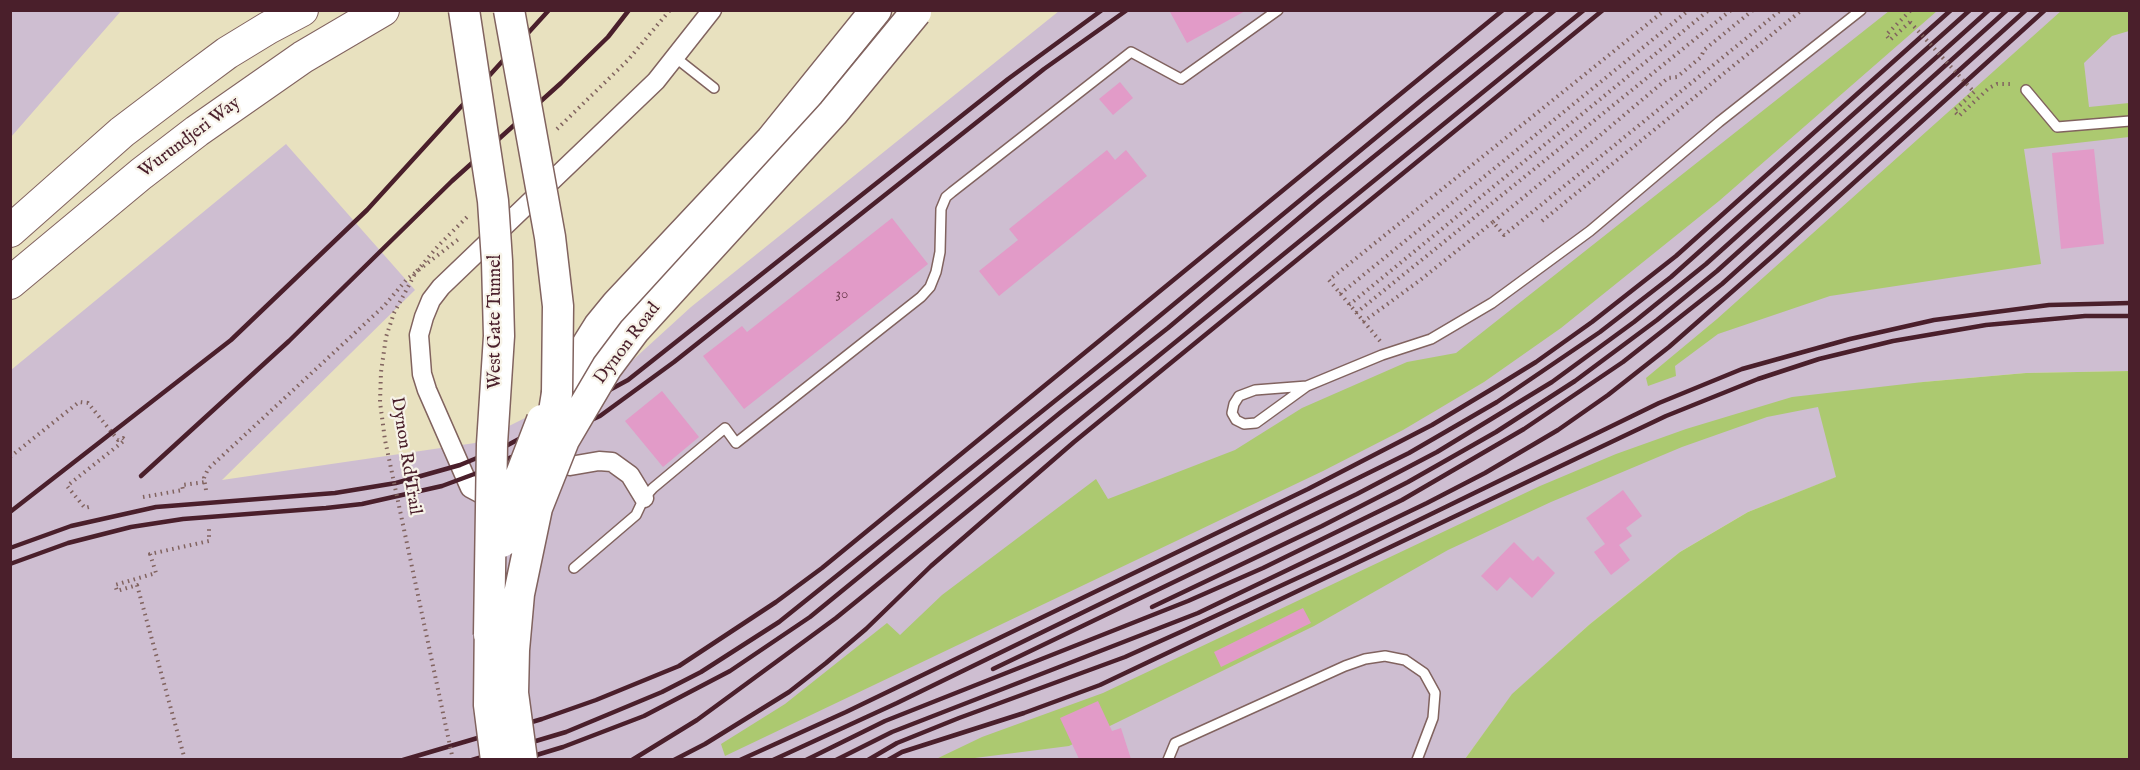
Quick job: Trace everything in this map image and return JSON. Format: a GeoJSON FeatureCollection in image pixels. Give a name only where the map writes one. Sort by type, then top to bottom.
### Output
{"type":"FeatureCollection","features":[{"type":"Feature","properties":{"kind":"highway"},"geometry":{"type":"LineString","coordinates":[[10,231],[122,132],[227,53],[279,19],[302,10]]}},
{"type":"Feature","properties":{"kind":"highway","name":"Wurundjeri Way"},"geometry":{"type":"LineString","coordinates":[[10,283],[141,174],[197,131],[303,57],[383,10]]}},
{"type":"Feature","properties":{"kind":"main road","name":"West Gate Tunnel"},"geometry":{"type":"LineString","coordinates":[[464,10],[493,201],[497,261],[499,336],[492,444],[489,635]]}},
{"type":"Feature","properties":{"kind":"main road"},"geometry":{"type":"LineString","coordinates":[[509,10],[550,237],[558,306],[557,393],[537,508]]}},
{"type":"Feature","properties":{"kind":"main road","name":"Dynon Road"},"geometry":{"type":"LineString","coordinates":[[496,759],[489,705],[489,635],[495,572],[514,490],[533,439],[557,393],[599,326],[771,140],[876,10]]}},
{"type":"Feature","properties":{"kind":"main road","name":"Dynon Road"},"geometry":{"type":"LineString","coordinates":[[522,759],[513,693],[519,594],[537,508],[564,440],[621,347],[654,308],[834,113],[917,11]]}},
{"type":"Feature","properties":{"kind":"street"},"geometry":{"type":"LineString","coordinates":[[484,496],[470,488],[427,390],[419,355],[419,335],[423,317],[431,300],[441,287],[656,81],[712,10]]}},
{"type":"Feature","properties":{"kind":"street"},"geometry":{"type":"LineString","coordinates":[[570,466],[599,461],[612,462],[630,475],[644,498]]}},
{"type":"Feature","properties":{"kind":"lane"},"geometry":{"type":"LineString","coordinates":[[574,568],[636,514],[644,498],[653,488],[725,428],[736,443],[921,297],[930,287],[939,261],[940,215],[946,197],[1131,52],[1181,78],[1278,10]]}},
{"type":"Feature","properties":{"kind":"lane"},"geometry":{"type":"LineString","coordinates":[[1307,386],[1255,390],[1239,396],[1232,413],[1236,420],[1244,424],[1256,423],[1307,386],[1382,355],[1431,339],[1492,303],[1590,231],[1719,122],[1862,10]]}},
{"type":"Feature","properties":{"kind":"lane"},"geometry":{"type":"LineString","coordinates":[[676,58],[714,87]]}},
{"type":"Feature","properties":{"kind":"lane"},"geometry":{"type":"LineString","coordinates":[[2026,90],[2057,127],[2130,121]]}},
{"type":"Feature","properties":{"kind":"lane"},"geometry":{"type":"LineString","coordinates":[[1168,759],[1175,743],[1345,666],[1365,659],[1384,656],[1405,660],[1424,673],[1435,693],[1433,718],[1418,759]]}},
{"type":"Feature","properties":{"kind":"path"},"geometry":{"type":"LineString","coordinates":[[554,133],[628,60],[670,10]]}},
{"type":"Feature","properties":{"kind":"path"},"geometry":{"type":"LineString","coordinates":[[1665,10],[1329,280],[1363,322],[1493,222],[1668,78],[1677,77],[1753,10]]}},
{"type":"Feature","properties":{"kind":"path"},"geometry":{"type":"LineString","coordinates":[[1340,294],[1689,10]]}},
{"type":"Feature","properties":{"kind":"path"},"geometry":{"type":"LineString","coordinates":[[1349,305],[1708,10]]}},
{"type":"Feature","properties":{"kind":"path"},"geometry":{"type":"LineString","coordinates":[[1356,313],[1731,10]]}},
{"type":"Feature","properties":{"kind":"path"},"geometry":{"type":"LineString","coordinates":[[1493,222],[1503,235],[1781,10]]}},
{"type":"Feature","properties":{"kind":"path"},"geometry":{"type":"LineString","coordinates":[[1542,221],[1802,10]]}},
{"type":"Feature","properties":{"kind":"path"},"geometry":{"type":"LineString","coordinates":[[1911,10],[1886,35],[1890,40],[1910,22],[1974,93],[1954,111],[1959,116],[1989,88],[1997,84],[2016,85],[2026,90]]}},
{"type":"Feature","properties":{"kind":"path","name":"Dynon Rd Trail"},"geometry":{"type":"LineString","coordinates":[[453,759],[385,440],[380,402],[386,337],[394,313],[416,272],[471,213]]}},
{"type":"Feature","properties":{"kind":"path"},"geometry":{"type":"LineString","coordinates":[[207,490],[204,476],[208,469],[384,306],[407,279],[462,236]]}},
{"type":"Feature","properties":{"kind":"path"},"geometry":{"type":"LineString","coordinates":[[10,457],[79,402],[88,403],[118,440],[123,438],[125,440],[67,486],[85,508],[93,506]]}},
{"type":"Feature","properties":{"kind":"path"},"geometry":{"type":"LineString","coordinates":[[143,496],[183,490],[182,485],[206,482]]}},
{"type":"Feature","properties":{"kind":"path"},"geometry":{"type":"LineString","coordinates":[[186,759],[137,585],[117,591],[115,585],[156,573],[150,554],[209,541],[209,529]]}},
{"type":"Feature","properties":{"kind":"shaded area"},"geometry":{"type":"Polygon","coordinates":[[[10,11],[121,11],[11,137],[10,11]]]}},
{"type":"Feature","properties":{"kind":"shaded area"},"geometry":{"type":"Polygon","coordinates":[[[1059,11],[2129,11],[2129,371],[2026,373],[1923,382],[1819,407],[1837,477],[1748,512],[1680,552],[1590,624],[1513,694],[1465,759],[11,760],[11,370],[286,144],[415,290],[222,480],[475,443],[623,369],[691,307],[1059,11]]]}},
{"type":"Feature","properties":{"kind":"green space"},"geometry":{"type":"Polygon","coordinates":[[[1889,11],[1937,11],[1719,201],[1561,328],[1484,382],[1403,430],[1323,471],[725,756],[721,744],[785,704],[887,623],[900,635],[942,595],[1096,479],[1108,499],[1235,450],[1302,408],[1407,362],[1456,353],[1889,11]]]}},
{"type":"Feature","properties":{"kind":"green space"},"geometry":{"type":"Polygon","coordinates":[[[2061,11],[2129,11],[2129,31],[2112,36],[2084,63],[2089,107],[2129,103],[2129,137],[2024,149],[2041,264],[1830,296],[1718,334],[1675,366],[1676,376],[1648,386],[1646,378],[1717,319],[2061,11]]]}},
{"type":"Feature","properties":{"kind":"green space"},"geometry":{"type":"Polygon","coordinates":[[[2129,371],[2129,759],[1465,759],[1512,694],[1590,624],[1680,552],[1748,512],[1836,477],[1818,407],[1767,417],[1682,447],[1551,502],[1448,550],[1314,626],[1069,746],[967,759],[934,760],[982,737],[1103,693],[1540,486],[1616,454],[1686,429],[1792,397],[2026,373],[2129,371]]]}},
{"type":"Feature","properties":{"kind":"building"},"geometry":{"type":"Polygon","coordinates":[[[1169,10],[1247,10],[1187,43],[1169,10]]]}},
{"type":"Feature","properties":{"kind":"building"},"geometry":{"type":"Polygon","coordinates":[[[1120,82],[1133,98],[1113,115],[1099,99],[1120,82]]]}},
{"type":"Feature","properties":{"kind":"building"},"geometry":{"type":"Polygon","coordinates":[[[2094,149],[2104,244],[2061,249],[2052,153],[2094,149]]]}},
{"type":"Feature","properties":{"kind":"building"},"geometry":{"type":"Polygon","coordinates":[[[1107,150],[1115,160],[1126,150],[1147,176],[999,296],[979,271],[1018,240],[1009,229],[1107,150]]]}},
{"type":"Feature","properties":{"kind":"building"},"geometry":{"type":"Polygon","coordinates":[[[892,218],[928,264],[744,409],[703,356],[742,326],[747,332],[892,218]]]}},
{"type":"Feature","properties":{"kind":"building"},"geometry":{"type":"Polygon","coordinates":[[[662,391],[699,437],[663,467],[625,421],[662,391]]]}},
{"type":"Feature","properties":{"kind":"building"},"geometry":{"type":"Polygon","coordinates":[[[1623,490],[1642,516],[1626,528],[1632,536],[1619,545],[1630,560],[1611,575],[1594,552],[1605,544],[1586,518],[1623,490]]]}},
{"type":"Feature","properties":{"kind":"building"},"geometry":{"type":"Polygon","coordinates":[[[1514,542],[1533,561],[1538,556],[1555,573],[1532,598],[1510,577],[1497,591],[1481,576],[1514,542]]]}},
{"type":"Feature","properties":{"kind":"building"},"geometry":{"type":"Polygon","coordinates":[[[1303,608],[1311,623],[1221,667],[1214,652],[1303,608]]]}},
{"type":"Feature","properties":{"kind":"building"},"geometry":{"type":"Polygon","coordinates":[[[1098,701],[1112,731],[1121,728],[1131,759],[1079,759],[1060,718],[1098,701]]]}},
{"type":"Feature","properties":{"kind":"railway"},"geometry":{"type":"LineString","coordinates":[[10,512],[231,340],[367,210],[549,10]]}},
{"type":"Feature","properties":{"kind":"railway"},"geometry":{"type":"LineString","coordinates":[[141,476],[289,341],[452,181],[561,83],[608,37],[629,10]]}},
{"type":"Feature","properties":{"kind":"railway"},"geometry":{"type":"LineString","coordinates":[[10,548],[71,526],[156,507],[335,493],[396,483],[460,465],[506,446],[628,380],[1008,79],[1102,10]]}},
{"type":"Feature","properties":{"kind":"railway"},"geometry":{"type":"LineString","coordinates":[[10,564],[68,543],[131,527],[183,519],[362,504],[442,486],[477,473],[600,416],[674,362],[1044,69],[1127,10]]}},
{"type":"Feature","properties":{"kind":"railway"},"geometry":{"type":"LineString","coordinates":[[403,760],[542,719],[679,666],[776,602],[822,568],[1503,10]]}},
{"type":"Feature","properties":{"kind":"railway"},"geometry":{"type":"LineString","coordinates":[[472,760],[566,732],[662,692],[701,672],[779,622],[1111,356],[1533,10]]}},
{"type":"Feature","properties":{"kind":"railway"},"geometry":{"type":"LineString","coordinates":[[520,760],[563,747],[644,716],[730,671],[810,617],[1061,412],[1168,328],[1319,201],[1555,10]]}},
{"type":"Feature","properties":{"kind":"railway"},"geometry":{"type":"LineString","coordinates":[[632,760],[697,720],[836,618],[1584,10]]}},
{"type":"Feature","properties":{"kind":"railway"},"geometry":{"type":"LineString","coordinates":[[674,760],[705,744],[789,692],[826,663],[866,629],[931,566],[1074,442],[1603,10]]}},
{"type":"Feature","properties":{"kind":"railway"},"geometry":{"type":"LineString","coordinates":[[740,760],[846,712],[1308,489],[1432,425],[1536,362],[1592,322],[1676,256],[1951,10]]}},
{"type":"Feature","properties":{"kind":"railway"},"geometry":{"type":"LineString","coordinates":[[773,760],[897,703],[1409,453],[1497,402],[1600,332],[1671,277],[1970,10]]}},
{"type":"Feature","properties":{"kind":"railway"},"geometry":{"type":"LineString","coordinates":[[993,669],[1357,494],[1437,452],[1552,382],[1634,322],[1706,264],[1989,10]]}},
{"type":"Feature","properties":{"kind":"railway"},"geometry":{"type":"LineString","coordinates":[[1152,607],[1322,526],[1408,482],[1496,432],[1575,381],[1657,320],[1717,271],[2007,10]]}},
{"type":"Feature","properties":{"kind":"railway"},"geometry":{"type":"LineString","coordinates":[[806,760],[885,721],[1188,601],[1263,568],[1402,500],[1524,429],[1623,362],[1722,284],[2026,10]]}},
{"type":"Feature","properties":{"kind":"railway"},"geometry":{"type":"LineString","coordinates":[[836,760],[892,732],[1198,613],[1427,503],[1485,473],[1558,430],[1608,395],[1669,347],[2045,10]]}},
{"type":"Feature","properties":{"kind":"railway"},"geometry":{"type":"LineString","coordinates":[[868,760],[897,743],[959,718],[1125,657],[1343,557],[1659,403],[1742,369],[1850,339],[1934,320],[2049,305],[2130,303]]}},
{"type":"Feature","properties":{"kind":"railway"},"geometry":{"type":"LineString","coordinates":[[888,760],[902,752],[1024,713],[1100,685],[1666,416],[1758,379],[1819,359],[1893,341],[1986,325],[2085,316],[2130,316]]}}]}
